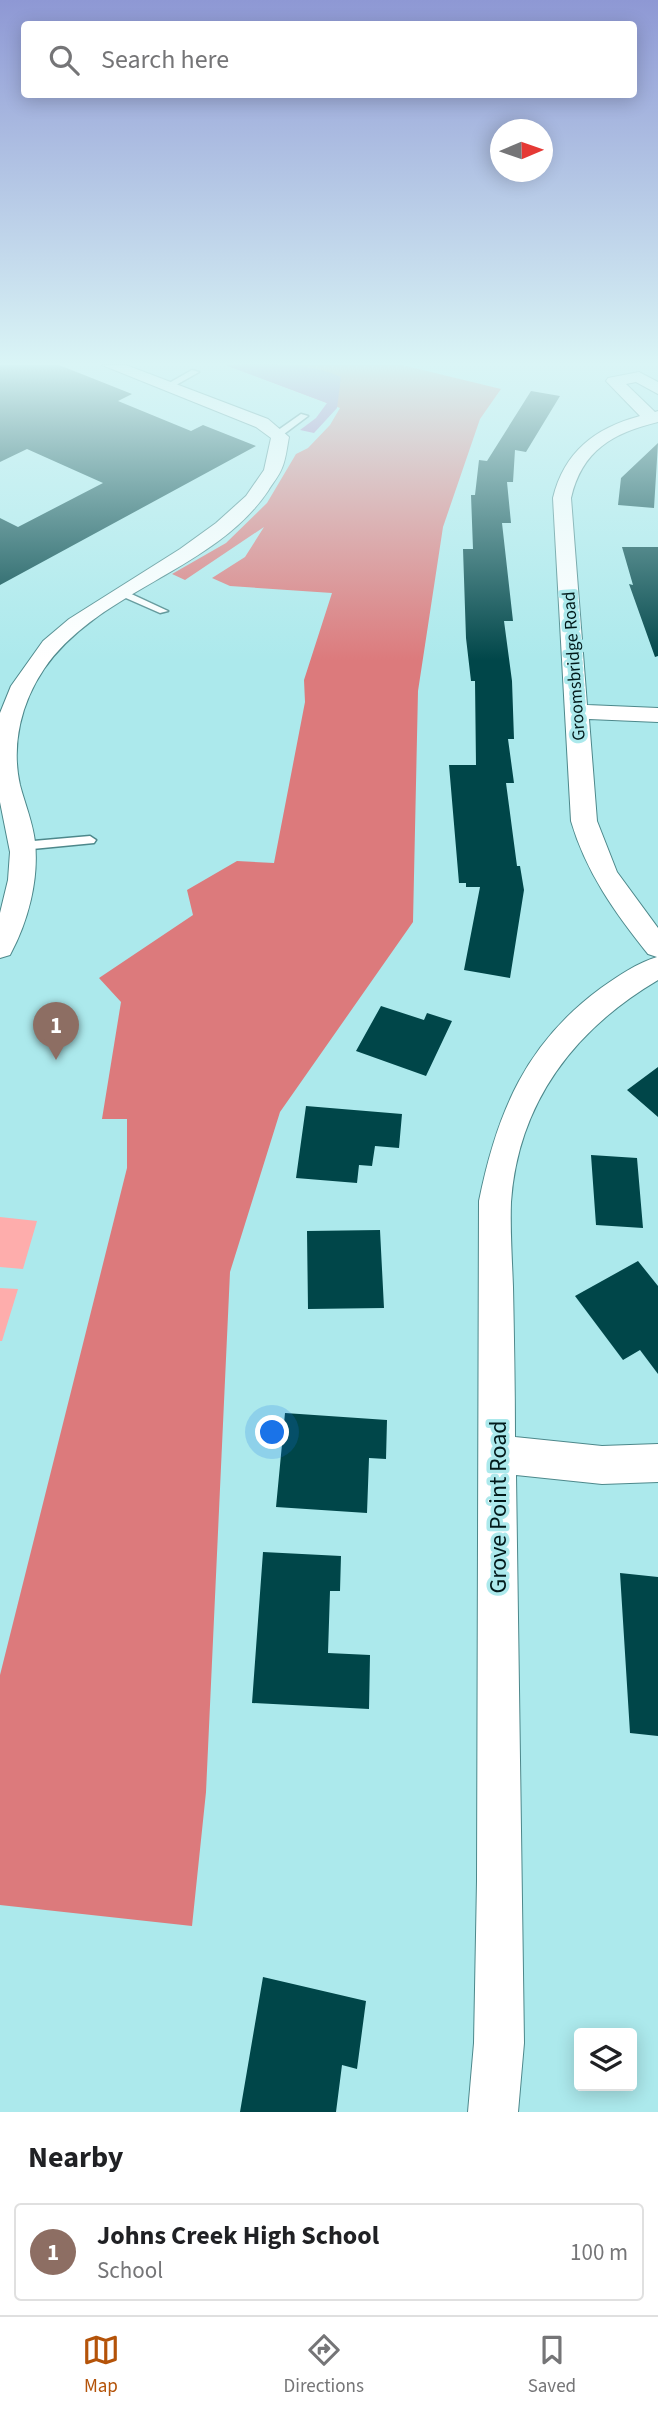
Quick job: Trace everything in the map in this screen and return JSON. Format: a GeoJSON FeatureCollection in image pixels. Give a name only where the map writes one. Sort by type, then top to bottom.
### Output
{"type":"FeatureCollection","features":[{"type":"Feature","properties":{"kind":"street"},"geometry":{"type":"LineString","coordinates":[[0,948],[19,892],[22,846],[5,767],[6,733],[16,702],[29,675],[52,645],[83,617],[194,548],[233,520],[270,476],[275,464]]}},
{"type":"Feature","properties":{"kind":"street","name":"Groomsbridge Road"},"geometry":{"type":"LineString","coordinates":[[574,464],[565,481],[562,498],[584,821],[590,846],[614,893],[658,947]]}},
{"type":"Feature","properties":{"kind":"street"},"geometry":{"type":"LineString","coordinates":[[577,711],[658,715]]}},
{"type":"Feature","properties":{"kind":"street","name":"Grove Point Road"},"geometry":{"type":"LineString","coordinates":[[493,2112],[499,2043],[495,1201],[502,1157],[516,1111],[544,1061],[580,1019],[624,985],[658,967]]}},
{"type":"Feature","properties":{"kind":"street"},"geometry":{"type":"LineString","coordinates":[[498,1454],[602,1465],[658,1463]]}},
{"type":"Feature","properties":{"kind":"lane"},"geometry":{"type":"LineString","coordinates":[[122,593],[163,611]]}},
{"type":"Feature","properties":{"kind":"lane"},"geometry":{"type":"LineString","coordinates":[[22,846],[90,840]]}},
{"type":"Feature","properties":{"kind":"shaded area"},"geometry":{"type":"Polygon","coordinates":[[[290,464],[465,464],[443,527],[418,691],[413,922],[280,1112],[230,1272],[206,1792],[192,1926],[0,1905],[0,1675],[127,1168],[127,1119],[102,1119],[121,1002],[99,978],[193,915],[187,890],[237,861],[274,863],[305,702],[304,680],[332,593],[230,586],[212,578],[245,557],[264,527],[185,580],[172,574],[226,543],[267,503],[290,464]]]}},
{"type":"Feature","properties":{"kind":"shaded area"},"geometry":{"type":"Polygon","coordinates":[[[0,1217],[37,1221],[23,1269],[0,1267],[0,1217]]]}},
{"type":"Feature","properties":{"kind":"shaded area"},"geometry":{"type":"Polygon","coordinates":[[[0,1288],[18,1289],[2,1341],[0,1341],[0,1288]]]}},
{"type":"Feature","properties":{"kind":"building"},"geometry":{"type":"Polygon","coordinates":[[[60,464],[224,464],[0,585],[0,518],[18,527],[103,483],[60,464]]]}},
{"type":"Feature","properties":{"kind":"building"},"geometry":{"type":"Polygon","coordinates":[[[479,464],[514,464],[513,482],[507,482],[511,523],[502,523],[513,621],[504,621],[512,681],[514,739],[508,739],[514,783],[506,783],[517,866],[520,866],[524,890],[510,978],[464,970],[480,887],[466,887],[466,883],[459,883],[449,765],[476,765],[475,681],[471,681],[466,638],[463,549],[473,549],[471,495],[475,495],[479,464]]]}},
{"type":"Feature","properties":{"kind":"building"},"geometry":{"type":"Polygon","coordinates":[[[636,464],[657,464],[654,508],[618,505],[621,478],[636,464]]]}},
{"type":"Feature","properties":{"kind":"building"},"geometry":{"type":"Polygon","coordinates":[[[622,547],[658,547],[658,656],[655,657],[629,584],[633,585],[622,547]]]}},
{"type":"Feature","properties":{"kind":"building"},"geometry":{"type":"Polygon","coordinates":[[[381,1006],[424,1020],[427,1013],[452,1021],[426,1076],[356,1051],[381,1006]]]}},
{"type":"Feature","properties":{"kind":"building"},"geometry":{"type":"Polygon","coordinates":[[[658,1067],[658,1117],[627,1090],[658,1067]]]}},
{"type":"Feature","properties":{"kind":"building"},"geometry":{"type":"Polygon","coordinates":[[[306,1106],[402,1114],[399,1148],[375,1146],[372,1166],[359,1165],[357,1183],[296,1178],[306,1106]]]}},
{"type":"Feature","properties":{"kind":"building"},"geometry":{"type":"Polygon","coordinates":[[[591,1155],[637,1158],[643,1228],[596,1225],[591,1155]]]}},
{"type":"Feature","properties":{"kind":"building"},"geometry":{"type":"Polygon","coordinates":[[[380,1230],[384,1308],[308,1309],[307,1231],[380,1230]]]}},
{"type":"Feature","properties":{"kind":"building"},"geometry":{"type":"Polygon","coordinates":[[[638,1261],[658,1286],[658,1374],[640,1350],[623,1360],[575,1296],[638,1261]]]}},
{"type":"Feature","properties":{"kind":"building"},"geometry":{"type":"Polygon","coordinates":[[[285,1413],[387,1420],[386,1459],[369,1458],[367,1513],[276,1507],[285,1413]]]}},
{"type":"Feature","properties":{"kind":"building"},"geometry":{"type":"Polygon","coordinates":[[[263,1552],[341,1556],[340,1591],[330,1591],[328,1653],[370,1655],[369,1709],[252,1703],[263,1552]]]}},
{"type":"Feature","properties":{"kind":"building"},"geometry":{"type":"Polygon","coordinates":[[[620,1573],[658,1577],[658,1736],[630,1733],[620,1573]]]}},
{"type":"Feature","properties":{"kind":"building"},"geometry":{"type":"Polygon","coordinates":[[[263,1977],[366,2001],[357,2069],[342,2065],[336,2112],[240,2112],[263,1977]]]}},
{"type":"Feature","properties":{"kind":"place","name":"Johns Creek High School"},"geometry":{"type":"Point","coordinates":[56,1060]}}]}
